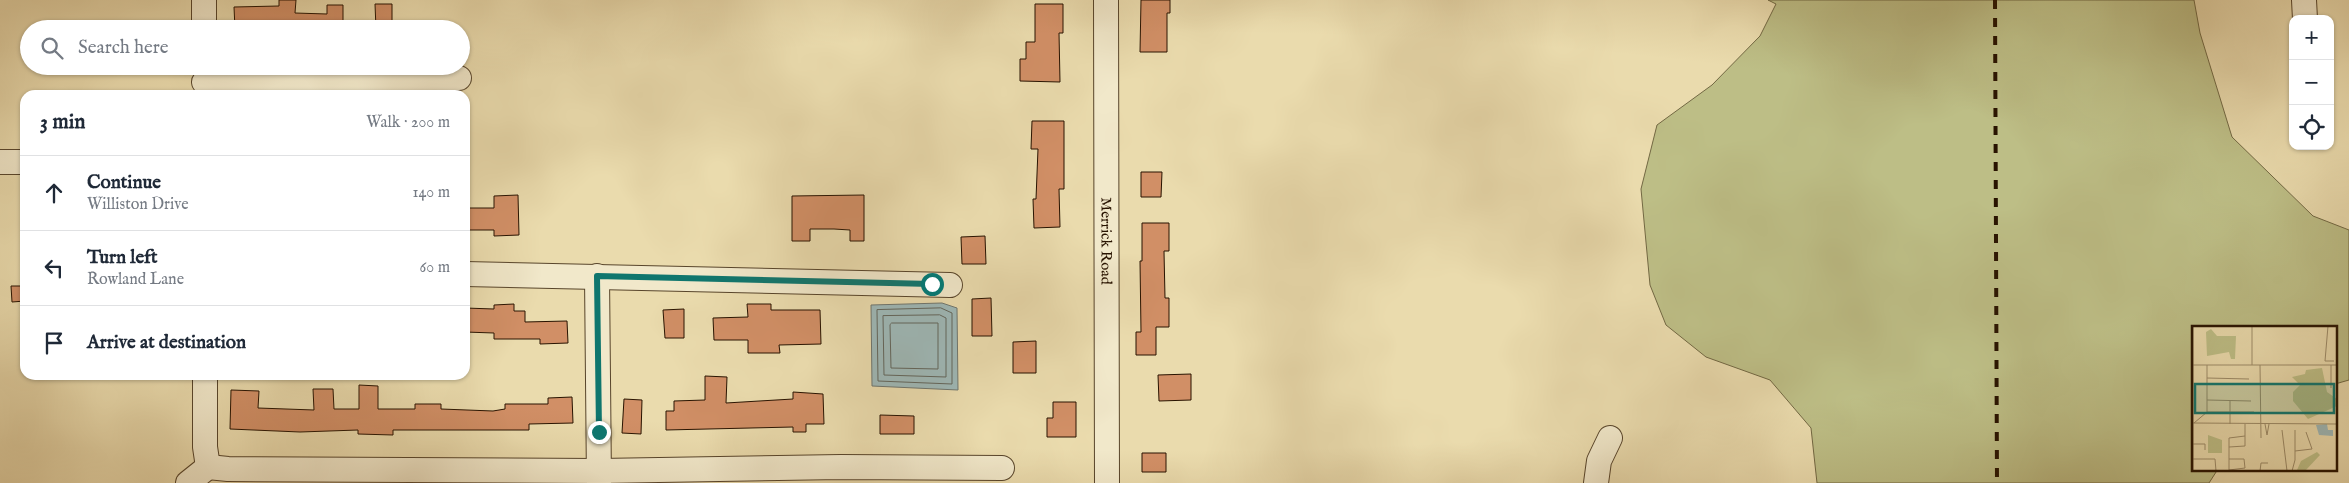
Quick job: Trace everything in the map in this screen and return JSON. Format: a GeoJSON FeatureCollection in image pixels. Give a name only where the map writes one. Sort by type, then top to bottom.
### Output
{"type":"FeatureCollection","features":[{"type":"Feature","properties":{"kind":"street"},"geometry":{"type":"LineString","coordinates":[[204,0],[204,20]]}},
{"type":"Feature","properties":{"kind":"street","name":"Merrick Road"},"geometry":{"type":"LineString","coordinates":[[1106,0],[1107,483]]}},
{"type":"Feature","properties":{"kind":"street"},"geometry":{"type":"LineString","coordinates":[[2304,0],[2305,15]]}},
{"type":"Feature","properties":{"kind":"street"},"geometry":{"type":"LineString","coordinates":[[204,81],[242,78],[459,78]]}},
{"type":"Feature","properties":{"kind":"street"},"geometry":{"type":"LineString","coordinates":[[0,162],[20,162]]}},
{"type":"Feature","properties":{"kind":"street"},"geometry":{"type":"LineString","coordinates":[[470,274],[950,284]]}},
{"type":"Feature","properties":{"kind":"street"},"geometry":{"type":"LineString","coordinates":[[597,276],[599,477]]}},
{"type":"Feature","properties":{"kind":"street"},"geometry":{"type":"LineString","coordinates":[[205,380],[205,447],[208,467]]}},
{"type":"Feature","properties":{"kind":"street"},"geometry":{"type":"LineString","coordinates":[[1596,483],[1599,461],[1610,438]]}},
{"type":"Feature","properties":{"kind":"street"},"geometry":{"type":"LineString","coordinates":[[188,483],[208,467],[228,470],[599,477],[841,467],[1002,468]]}},
{"type":"Feature","properties":{"kind":"green space"},"geometry":{"type":"Polygon","coordinates":[[[1768,0],[2194,0],[2200,33],[2232,137],[2313,216],[2349,230],[2349,380],[2336,384],[2336,326],[2192,326],[2192,470],[2217,470],[2209,483],[1817,483],[1811,428],[1770,380],[1706,357],[1666,325],[1650,285],[1641,189],[1657,125],[1712,85],[1760,36],[1776,4],[1768,0]]]}},
{"type":"Feature","properties":{"kind":"water"},"geometry":{"type":"Polygon","coordinates":[[[942,303],[957,308],[958,390],[872,386],[871,305],[942,303]]]}},
{"type":"Feature","properties":{"kind":"building"},"geometry":{"type":"Polygon","coordinates":[[[279,0],[296,0],[295,13],[327,14],[327,5],[343,5],[343,20],[235,20],[234,7],[279,6],[279,0]]]}},
{"type":"Feature","properties":{"kind":"building"},"geometry":{"type":"Polygon","coordinates":[[[1141,0],[1170,0],[1170,13],[1167,13],[1167,52],[1140,52],[1141,0]]]}},
{"type":"Feature","properties":{"kind":"building"},"geometry":{"type":"Polygon","coordinates":[[[375,4],[392,4],[392,20],[376,20],[375,4]]]}},
{"type":"Feature","properties":{"kind":"building"},"geometry":{"type":"Polygon","coordinates":[[[1035,4],[1063,4],[1063,33],[1059,33],[1060,82],[1020,81],[1020,59],[1026,59],[1026,42],[1035,42],[1035,4]]]}},
{"type":"Feature","properties":{"kind":"building"},"geometry":{"type":"Polygon","coordinates":[[[1032,121],[1064,121],[1064,189],[1059,189],[1060,227],[1034,228],[1033,199],[1036,199],[1038,149],[1031,149],[1032,121]]]}},
{"type":"Feature","properties":{"kind":"building"},"geometry":{"type":"Polygon","coordinates":[[[1141,172],[1162,172],[1161,197],[1141,197],[1141,172]]]}},
{"type":"Feature","properties":{"kind":"building"},"geometry":{"type":"Polygon","coordinates":[[[518,195],[519,235],[494,236],[494,230],[470,230],[470,208],[494,208],[494,196],[518,195]]]}},
{"type":"Feature","properties":{"kind":"building"},"geometry":{"type":"Polygon","coordinates":[[[864,195],[864,241],[850,241],[850,230],[810,229],[810,241],[792,241],[792,196],[864,195]]]}},
{"type":"Feature","properties":{"kind":"building"},"geometry":{"type":"Polygon","coordinates":[[[1142,223],[1169,223],[1169,251],[1164,251],[1165,298],[1169,298],[1169,327],[1156,327],[1156,355],[1136,355],[1136,332],[1141,332],[1140,261],[1142,261],[1142,223]]]}},
{"type":"Feature","properties":{"kind":"building"},"geometry":{"type":"Polygon","coordinates":[[[985,236],[986,264],[962,264],[961,237],[985,236]]]}},
{"type":"Feature","properties":{"kind":"building"},"geometry":{"type":"Polygon","coordinates":[[[11,286],[20,286],[20,301],[12,302],[11,286]]]}},
{"type":"Feature","properties":{"kind":"building"},"geometry":{"type":"Polygon","coordinates":[[[991,298],[992,336],[972,336],[972,299],[991,298]]]}},
{"type":"Feature","properties":{"kind":"building"},"geometry":{"type":"Polygon","coordinates":[[[514,304],[514,311],[525,311],[525,322],[567,321],[568,343],[540,344],[540,339],[494,339],[494,333],[470,332],[470,308],[494,309],[494,305],[514,304]]]}},
{"type":"Feature","properties":{"kind":"building"},"geometry":{"type":"Polygon","coordinates":[[[747,304],[771,304],[771,310],[820,310],[821,344],[779,345],[780,353],[748,353],[748,340],[714,340],[713,318],[748,317],[747,304]]]}},
{"type":"Feature","properties":{"kind":"building"},"geometry":{"type":"Polygon","coordinates":[[[684,309],[684,338],[665,338],[663,310],[684,309]]]}},
{"type":"Feature","properties":{"kind":"building"},"geometry":{"type":"Polygon","coordinates":[[[1036,341],[1036,373],[1013,373],[1013,342],[1036,341]]]}},
{"type":"Feature","properties":{"kind":"building"},"geometry":{"type":"Polygon","coordinates":[[[1191,374],[1191,400],[1159,401],[1158,375],[1191,374]]]}},
{"type":"Feature","properties":{"kind":"building"},"geometry":{"type":"Polygon","coordinates":[[[705,376],[727,377],[726,403],[793,399],[793,392],[823,394],[824,424],[806,424],[806,432],[793,432],[793,427],[666,430],[666,411],[674,411],[674,401],[705,400],[705,376]]]}},
{"type":"Feature","properties":{"kind":"building"},"geometry":{"type":"Polygon","coordinates":[[[359,385],[378,386],[378,409],[415,409],[415,404],[441,404],[441,409],[493,411],[505,409],[505,404],[548,404],[548,398],[572,397],[573,423],[529,424],[529,430],[393,430],[393,435],[358,434],[358,430],[300,432],[230,429],[231,390],[259,391],[258,408],[314,410],[313,389],[333,389],[334,409],[359,409],[359,385]]]}},
{"type":"Feature","properties":{"kind":"building"},"geometry":{"type":"Polygon","coordinates":[[[624,399],[642,400],[641,434],[622,433],[624,399]]]}},
{"type":"Feature","properties":{"kind":"building"},"geometry":{"type":"Polygon","coordinates":[[[1053,402],[1076,402],[1076,437],[1047,437],[1047,418],[1053,418],[1053,402]]]}},
{"type":"Feature","properties":{"kind":"building"},"geometry":{"type":"Polygon","coordinates":[[[880,415],[914,416],[914,434],[880,434],[880,415]]]}},
{"type":"Feature","properties":{"kind":"building"},"geometry":{"type":"Polygon","coordinates":[[[1142,453],[1166,453],[1166,472],[1142,472],[1142,453]]]}},
{"type":"Feature","properties":{"kind":"railway"},"geometry":{"type":"LineString","coordinates":[[1995,0],[1997,483]]}},
{"type":"Feature","properties":{"kind":"route"},"geometry":{"type":"LineString","coordinates":[[599,432],[597,276],[932,284]]}}]}
